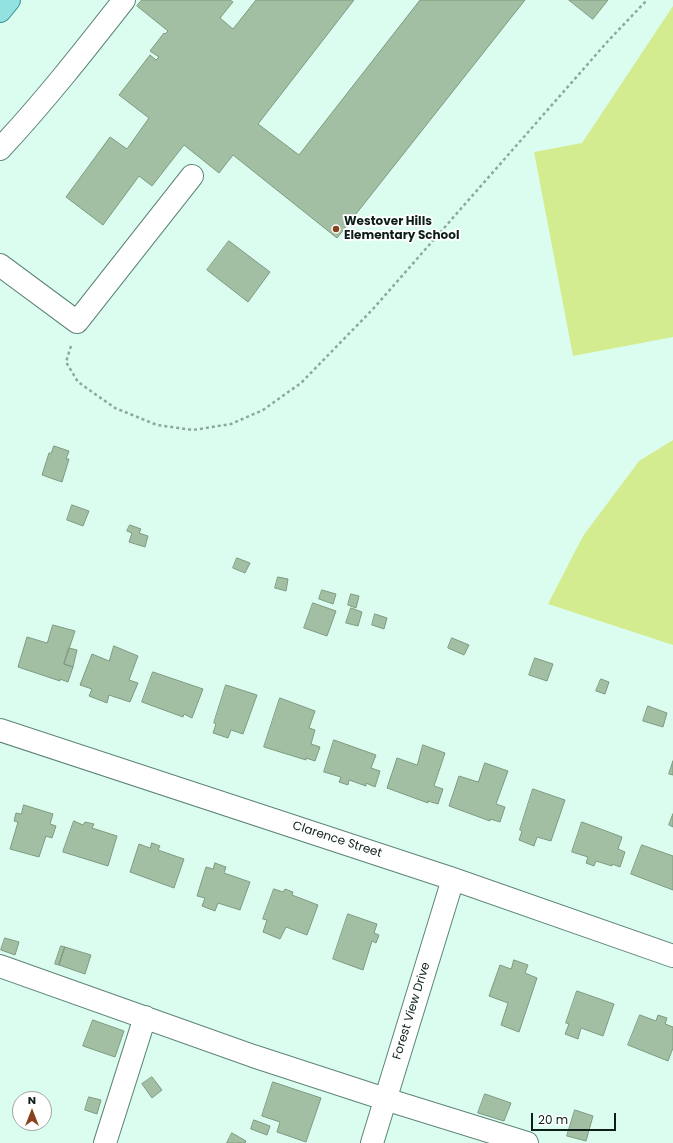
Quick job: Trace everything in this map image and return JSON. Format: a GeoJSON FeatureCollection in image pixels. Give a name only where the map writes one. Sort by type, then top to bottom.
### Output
{"type":"FeatureCollection","features":[{"type":"Feature","properties":{"kind":"main road"},"geometry":{"type":"LineString","coordinates":[[0,11],[8,0]]}},
{"type":"Feature","properties":{"kind":"street"},"geometry":{"type":"LineString","coordinates":[[0,149],[79,56],[124,0]]}},
{"type":"Feature","properties":{"kind":"street"},"geometry":{"type":"LineString","coordinates":[[0,265],[77,322],[192,176]]}},
{"type":"Feature","properties":{"kind":"street","name":"Clarence Street"},"geometry":{"type":"LineString","coordinates":[[0,730],[453,879],[673,956]]}},
{"type":"Feature","properties":{"kind":"street","name":"Forest View Drive"},"geometry":{"type":"LineString","coordinates":[[372,1143],[453,879]]}},
{"type":"Feature","properties":{"kind":"street"},"geometry":{"type":"LineString","coordinates":[[0,966],[253,1056],[527,1143]]}},
{"type":"Feature","properties":{"kind":"street"},"geometry":{"type":"LineString","coordinates":[[105,1143],[145,1017]]}},
{"type":"Feature","properties":{"kind":"path"},"geometry":{"type":"LineString","coordinates":[[77,322],[66,362],[78,382],[115,408],[157,425],[193,430],[232,424],[263,410],[301,383],[373,309],[608,41],[647,0]]}},
{"type":"Feature","properties":{"kind":"green space"},"geometry":{"type":"Polygon","coordinates":[[[673,6],[673,337],[573,356],[534,152],[582,143],[673,6]]]}},
{"type":"Feature","properties":{"kind":"green space"},"geometry":{"type":"Polygon","coordinates":[[[673,440],[673,645],[548,604],[583,536],[639,461],[673,440]]]}},
{"type":"Feature","properties":{"kind":"building"},"geometry":{"type":"Polygon","coordinates":[[[142,0],[230,0],[233,2],[220,18],[233,29],[256,0],[354,0],[258,124],[299,155],[420,0],[525,0],[337,238],[233,155],[219,173],[184,145],[152,186],[139,176],[103,225],[66,197],[110,137],[127,149],[149,118],[119,95],[150,55],[156,60],[159,57],[150,51],[164,33],[165,34],[168,31],[137,6],[142,0]]]}},
{"type":"Feature","properties":{"kind":"building"},"geometry":{"type":"Polygon","coordinates":[[[569,0],[608,0],[593,19],[569,0]]]}},
{"type":"Feature","properties":{"kind":"building"},"geometry":{"type":"Polygon","coordinates":[[[229,241],[270,272],[248,302],[207,270],[229,241]]]}},
{"type":"Feature","properties":{"kind":"building"},"geometry":{"type":"Polygon","coordinates":[[[54,446],[69,451],[66,459],[69,459],[62,482],[42,475],[49,453],[51,453],[54,446]]]}},
{"type":"Feature","properties":{"kind":"building"},"geometry":{"type":"Polygon","coordinates":[[[72,505],[89,511],[83,526],[67,520],[72,505]]]}},
{"type":"Feature","properties":{"kind":"building"},"geometry":{"type":"Polygon","coordinates":[[[130,525],[141,529],[139,533],[148,536],[145,547],[129,542],[132,533],[127,531],[130,525]]]}},
{"type":"Feature","properties":{"kind":"building"},"geometry":{"type":"Polygon","coordinates":[[[237,558],[250,563],[245,573],[233,568],[237,558]]]}},
{"type":"Feature","properties":{"kind":"building"},"geometry":{"type":"Polygon","coordinates":[[[278,577],[288,579],[286,591],[275,588],[278,577]]]}},
{"type":"Feature","properties":{"kind":"building"},"geometry":{"type":"Polygon","coordinates":[[[322,590],[336,594],[333,604],[319,599],[322,590]]]}},
{"type":"Feature","properties":{"kind":"building"},"geometry":{"type":"Polygon","coordinates":[[[351,594],[359,596],[356,608],[348,605],[351,594]]]}},
{"type":"Feature","properties":{"kind":"building"},"geometry":{"type":"Polygon","coordinates":[[[313,603],[336,611],[327,636],[304,628],[313,603]]]}},
{"type":"Feature","properties":{"kind":"building"},"geometry":{"type":"Polygon","coordinates":[[[351,608],[362,612],[358,626],[346,623],[351,608]]]}},
{"type":"Feature","properties":{"kind":"building"},"geometry":{"type":"Polygon","coordinates":[[[375,614],[387,618],[384,629],[372,625],[375,614]]]}},
{"type":"Feature","properties":{"kind":"building"},"geometry":{"type":"Polygon","coordinates":[[[53,625],[75,631],[64,664],[73,667],[68,682],[60,679],[60,681],[18,667],[27,637],[47,643],[53,625]]]}},
{"type":"Feature","properties":{"kind":"building"},"geometry":{"type":"Polygon","coordinates":[[[452,638],[469,645],[464,655],[448,648],[452,638]]]}},
{"type":"Feature","properties":{"kind":"building"},"geometry":{"type":"Polygon","coordinates":[[[114,646],[138,656],[129,680],[138,683],[130,702],[109,695],[107,703],[89,696],[92,689],[80,685],[92,654],[109,661],[114,646]]]}},
{"type":"Feature","properties":{"kind":"building"},"geometry":{"type":"Polygon","coordinates":[[[69,648],[77,650],[73,667],[64,664],[69,648]]]}},
{"type":"Feature","properties":{"kind":"building"},"geometry":{"type":"Polygon","coordinates":[[[535,658],[553,664],[547,681],[529,675],[535,658]]]}},
{"type":"Feature","properties":{"kind":"building"},"geometry":{"type":"Polygon","coordinates":[[[153,672],[203,689],[192,718],[184,714],[183,717],[142,702],[153,672]]]}},
{"type":"Feature","properties":{"kind":"building"},"geometry":{"type":"Polygon","coordinates":[[[601,679],[609,682],[605,694],[596,691],[601,679]]]}},
{"type":"Feature","properties":{"kind":"building"},"geometry":{"type":"Polygon","coordinates":[[[226,685],[257,695],[243,734],[231,730],[228,738],[213,733],[216,724],[214,723],[226,685]]]}},
{"type":"Feature","properties":{"kind":"building"},"geometry":{"type":"Polygon","coordinates":[[[280,698],[315,711],[309,728],[315,730],[311,744],[320,747],[315,761],[306,758],[306,760],[264,747],[280,698]]]}},
{"type":"Feature","properties":{"kind":"building"},"geometry":{"type":"Polygon","coordinates":[[[648,706],[667,713],[663,727],[643,721],[648,706]]]}},
{"type":"Feature","properties":{"kind":"building"},"geometry":{"type":"Polygon","coordinates":[[[334,740],[376,755],[371,768],[380,771],[375,787],[366,783],[366,786],[349,780],[348,785],[339,782],[341,777],[324,772],[334,740]]]}},
{"type":"Feature","properties":{"kind":"building"},"geometry":{"type":"Polygon","coordinates":[[[423,745],[445,753],[434,786],[443,789],[438,804],[428,801],[428,803],[387,788],[397,758],[417,765],[423,745]]]}},
{"type":"Feature","properties":{"kind":"building"},"geometry":{"type":"Polygon","coordinates":[[[673,761],[673,775],[669,774],[673,761]]]}},
{"type":"Feature","properties":{"kind":"building"},"geometry":{"type":"Polygon","coordinates":[[[485,763],[508,771],[496,804],[505,807],[500,822],[490,819],[490,821],[449,806],[459,776],[478,782],[485,763]]]}},
{"type":"Feature","properties":{"kind":"building"},"geometry":{"type":"Polygon","coordinates":[[[533,789],[565,800],[551,841],[537,837],[534,846],[519,840],[522,831],[520,830],[533,789]]]}},
{"type":"Feature","properties":{"kind":"building"},"geometry":{"type":"Polygon","coordinates":[[[24,805],[53,814],[50,824],[56,826],[52,838],[46,836],[39,857],[10,849],[18,822],[14,821],[16,813],[21,814],[24,805]]]}},
{"type":"Feature","properties":{"kind":"building"},"geometry":{"type":"Polygon","coordinates":[[[673,814],[673,827],[669,825],[673,814]]]}},
{"type":"Feature","properties":{"kind":"building"},"geometry":{"type":"Polygon","coordinates":[[[74,821],[83,825],[85,822],[94,824],[92,828],[117,836],[108,866],[63,852],[74,821]]]}},
{"type":"Feature","properties":{"kind":"building"},"geometry":{"type":"Polygon","coordinates":[[[582,822],[622,837],[618,849],[625,852],[620,867],[596,861],[594,866],[586,863],[588,857],[572,852],[582,822]]]}},
{"type":"Feature","properties":{"kind":"building"},"geometry":{"type":"Polygon","coordinates":[[[152,843],[160,846],[158,850],[184,859],[174,888],[130,872],[139,844],[150,848],[152,843]]]}},
{"type":"Feature","properties":{"kind":"building"},"geometry":{"type":"Polygon","coordinates":[[[642,845],[673,856],[673,890],[631,874],[642,845]]]}},
{"type":"Feature","properties":{"kind":"building"},"geometry":{"type":"Polygon","coordinates":[[[215,863],[226,867],[224,873],[250,882],[240,910],[218,903],[215,911],[202,906],[205,898],[197,896],[206,867],[213,869],[215,863]]]}},
{"type":"Feature","properties":{"kind":"building"},"geometry":{"type":"Polygon","coordinates":[[[274,889],[283,892],[285,889],[293,892],[292,895],[318,905],[307,935],[286,927],[280,939],[263,932],[267,920],[263,919],[274,889]]]}},
{"type":"Feature","properties":{"kind":"building"},"geometry":{"type":"Polygon","coordinates":[[[348,914],[377,924],[374,933],[379,935],[376,943],[372,941],[363,970],[333,959],[348,914]]]}},
{"type":"Feature","properties":{"kind":"building"},"geometry":{"type":"Polygon","coordinates":[[[5,938],[19,942],[15,955],[1,950],[5,938]]]}},
{"type":"Feature","properties":{"kind":"building"},"geometry":{"type":"Polygon","coordinates":[[[61,946],[65,947],[59,965],[55,964],[61,946]]]}},
{"type":"Feature","properties":{"kind":"building"},"geometry":{"type":"Polygon","coordinates":[[[65,947],[91,955],[85,974],[59,965],[65,947]]]}},
{"type":"Feature","properties":{"kind":"building"},"geometry":{"type":"Polygon","coordinates":[[[514,960],[528,965],[525,973],[537,978],[519,1032],[501,1025],[508,1003],[489,996],[500,965],[511,969],[514,960]]]}},
{"type":"Feature","properties":{"kind":"building"},"geometry":{"type":"Polygon","coordinates":[[[577,991],[614,1004],[603,1036],[581,1028],[578,1039],[565,1034],[569,1024],[566,1023],[577,991]]]}},
{"type":"Feature","properties":{"kind":"building"},"geometry":{"type":"Polygon","coordinates":[[[640,1015],[656,1021],[658,1015],[667,1018],[665,1024],[673,1027],[673,1048],[668,1061],[628,1045],[640,1015]]]}},
{"type":"Feature","properties":{"kind":"building"},"geometry":{"type":"Polygon","coordinates":[[[93,1020],[124,1031],[115,1057],[83,1046],[93,1020]]]}},
{"type":"Feature","properties":{"kind":"building"},"geometry":{"type":"Polygon","coordinates":[[[152,1077],[162,1090],[152,1098],[142,1084],[152,1077]]]}},
{"type":"Feature","properties":{"kind":"building"},"geometry":{"type":"Polygon","coordinates":[[[273,1082],[321,1098],[306,1142],[277,1132],[280,1122],[262,1116],[273,1082]]]}},
{"type":"Feature","properties":{"kind":"building"},"geometry":{"type":"Polygon","coordinates":[[[485,1094],[511,1103],[504,1121],[478,1113],[485,1094]]]}},
{"type":"Feature","properties":{"kind":"building"},"geometry":{"type":"Polygon","coordinates":[[[89,1097],[101,1100],[97,1114],[85,1110],[89,1097]]]}},
{"type":"Feature","properties":{"kind":"building"},"geometry":{"type":"Polygon","coordinates":[[[575,1110],[593,1116],[586,1141],[567,1136],[575,1110]]]}},
{"type":"Feature","properties":{"kind":"building"},"geometry":{"type":"Polygon","coordinates":[[[254,1120],[270,1126],[267,1135],[251,1129],[254,1120]]]}},
{"type":"Feature","properties":{"kind":"building"},"geometry":{"type":"Polygon","coordinates":[[[232,1133],[246,1141],[245,1143],[227,1143],[232,1133]]]}},
{"type":"Feature","properties":{"kind":"place","name":"Westover Hills Elementary School"},"geometry":{"type":"Point","coordinates":[336,229]}}]}
